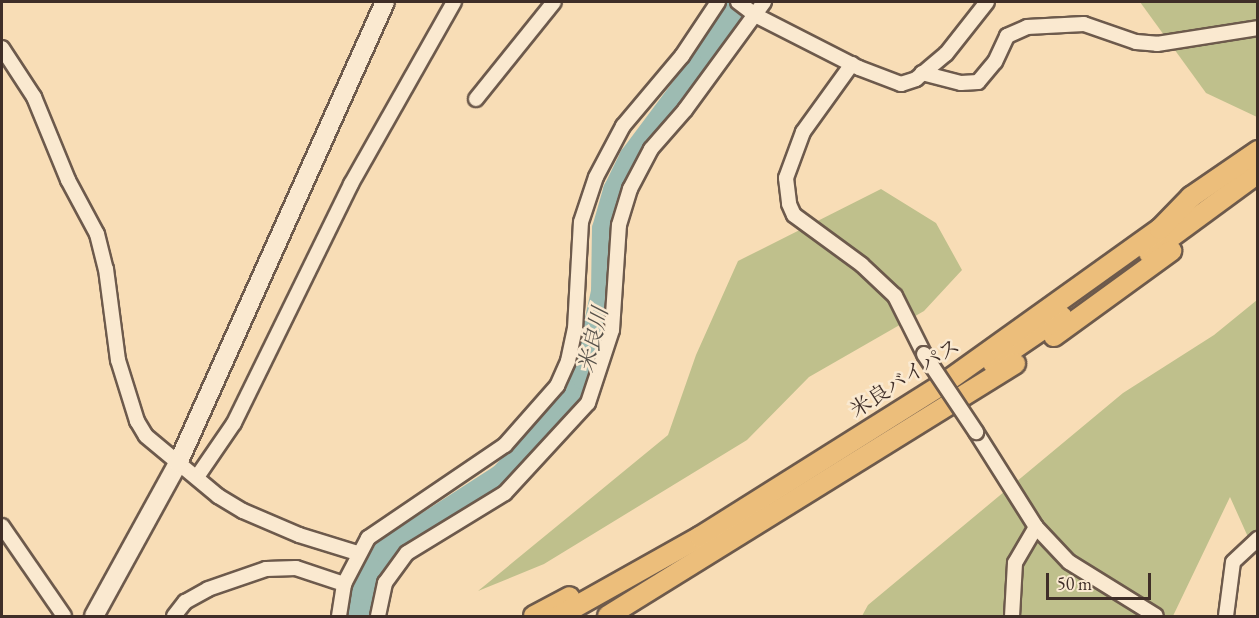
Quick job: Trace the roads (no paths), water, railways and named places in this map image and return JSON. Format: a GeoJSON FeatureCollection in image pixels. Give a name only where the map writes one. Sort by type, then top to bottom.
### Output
{"type":"FeatureCollection","features":[{"type":"Feature","properties":{"kind":"main road","name":"米良バイパス"},"geometry":{"type":"LineString","coordinates":[[578,616],[709,543],[909,410],[1160,229],[1191,197],[1257,151]]}},
{"type":"Feature","properties":{"kind":"main road","name":"米良バイパス"},"geometry":{"type":"LineString","coordinates":[[559,616],[700,537],[909,410],[1017,349],[1257,173]]}},
{"type":"Feature","properties":{"kind":"main road"},"geometry":{"type":"LineString","coordinates":[[608,616],[1007,370],[1257,188]]}},
{"type":"Feature","properties":{"kind":"main road"},"geometry":{"type":"LineString","coordinates":[[534,616],[835,443],[907,397],[1155,218],[1191,197]]}},
{"type":"Feature","properties":{"kind":"street"},"geometry":{"type":"LineString","coordinates":[[94,616],[178,463],[385,2]]}},
{"type":"Feature","properties":{"kind":"street"},"geometry":{"type":"LineString","coordinates":[[197,477],[234,423],[351,184],[454,2]]}},
{"type":"Feature","properties":{"kind":"street"},"geometry":{"type":"LineString","coordinates":[[476,99],[554,2]]}},
{"type":"Feature","properties":{"kind":"street"},"geometry":{"type":"LineString","coordinates":[[378,616],[385,583],[407,553],[505,493],[588,403],[612,330],[619,225],[630,189],[651,149],[685,110],[747,8],[764,2]]}},
{"type":"Feature","properties":{"kind":"street"},"geometry":{"type":"LineString","coordinates":[[747,8],[852,64],[901,84],[922,73],[946,54],[987,2]]}},
{"type":"Feature","properties":{"kind":"street"},"geometry":{"type":"LineString","coordinates":[[339,616],[344,584],[357,553],[384,525],[505,445],[557,386],[568,361],[575,329],[581,222],[596,177],[622,126],[682,56],[712,4]]}},
{"type":"Feature","properties":{"kind":"street"},"geometry":{"type":"LineString","coordinates":[[922,73],[961,83],[978,82],[995,62],[1007,36],[1027,27],[1084,24],[1136,42],[1157,44],[1257,28]]}},
{"type":"Feature","properties":{"kind":"street"},"geometry":{"type":"LineString","coordinates":[[2,48],[34,97],[68,180],[97,234],[106,269],[111,330],[137,421],[146,436],[218,496],[261,520],[357,553]]}},
{"type":"Feature","properties":{"kind":"street"},"geometry":{"type":"LineString","coordinates":[[852,64],[803,132],[786,178],[789,204],[794,215],[862,265],[895,296],[924,354],[1036,527],[1069,562],[1156,616]]}},
{"type":"Feature","properties":{"kind":"street"},"geometry":{"type":"LineString","coordinates":[[2,526],[64,616]]}},
{"type":"Feature","properties":{"kind":"street"},"geometry":{"type":"LineString","coordinates":[[1012,616],[1016,563],[1036,527]]}},
{"type":"Feature","properties":{"kind":"street"},"geometry":{"type":"LineString","coordinates":[[1226,616],[1233,562],[1257,539]]}},
{"type":"Feature","properties":{"kind":"street"},"geometry":{"type":"LineString","coordinates":[[174,616],[185,602],[208,589],[266,569],[296,568],[344,584]]}},
{"type":"Feature","properties":{"kind":"waterway","name":"米良川"},"geometry":{"type":"LineString","coordinates":[[360,616],[365,587],[387,551],[502,477],[578,394],[585,377],[604,292],[605,229],[616,191],[632,158],[712,51],[739,2]]}}]}
